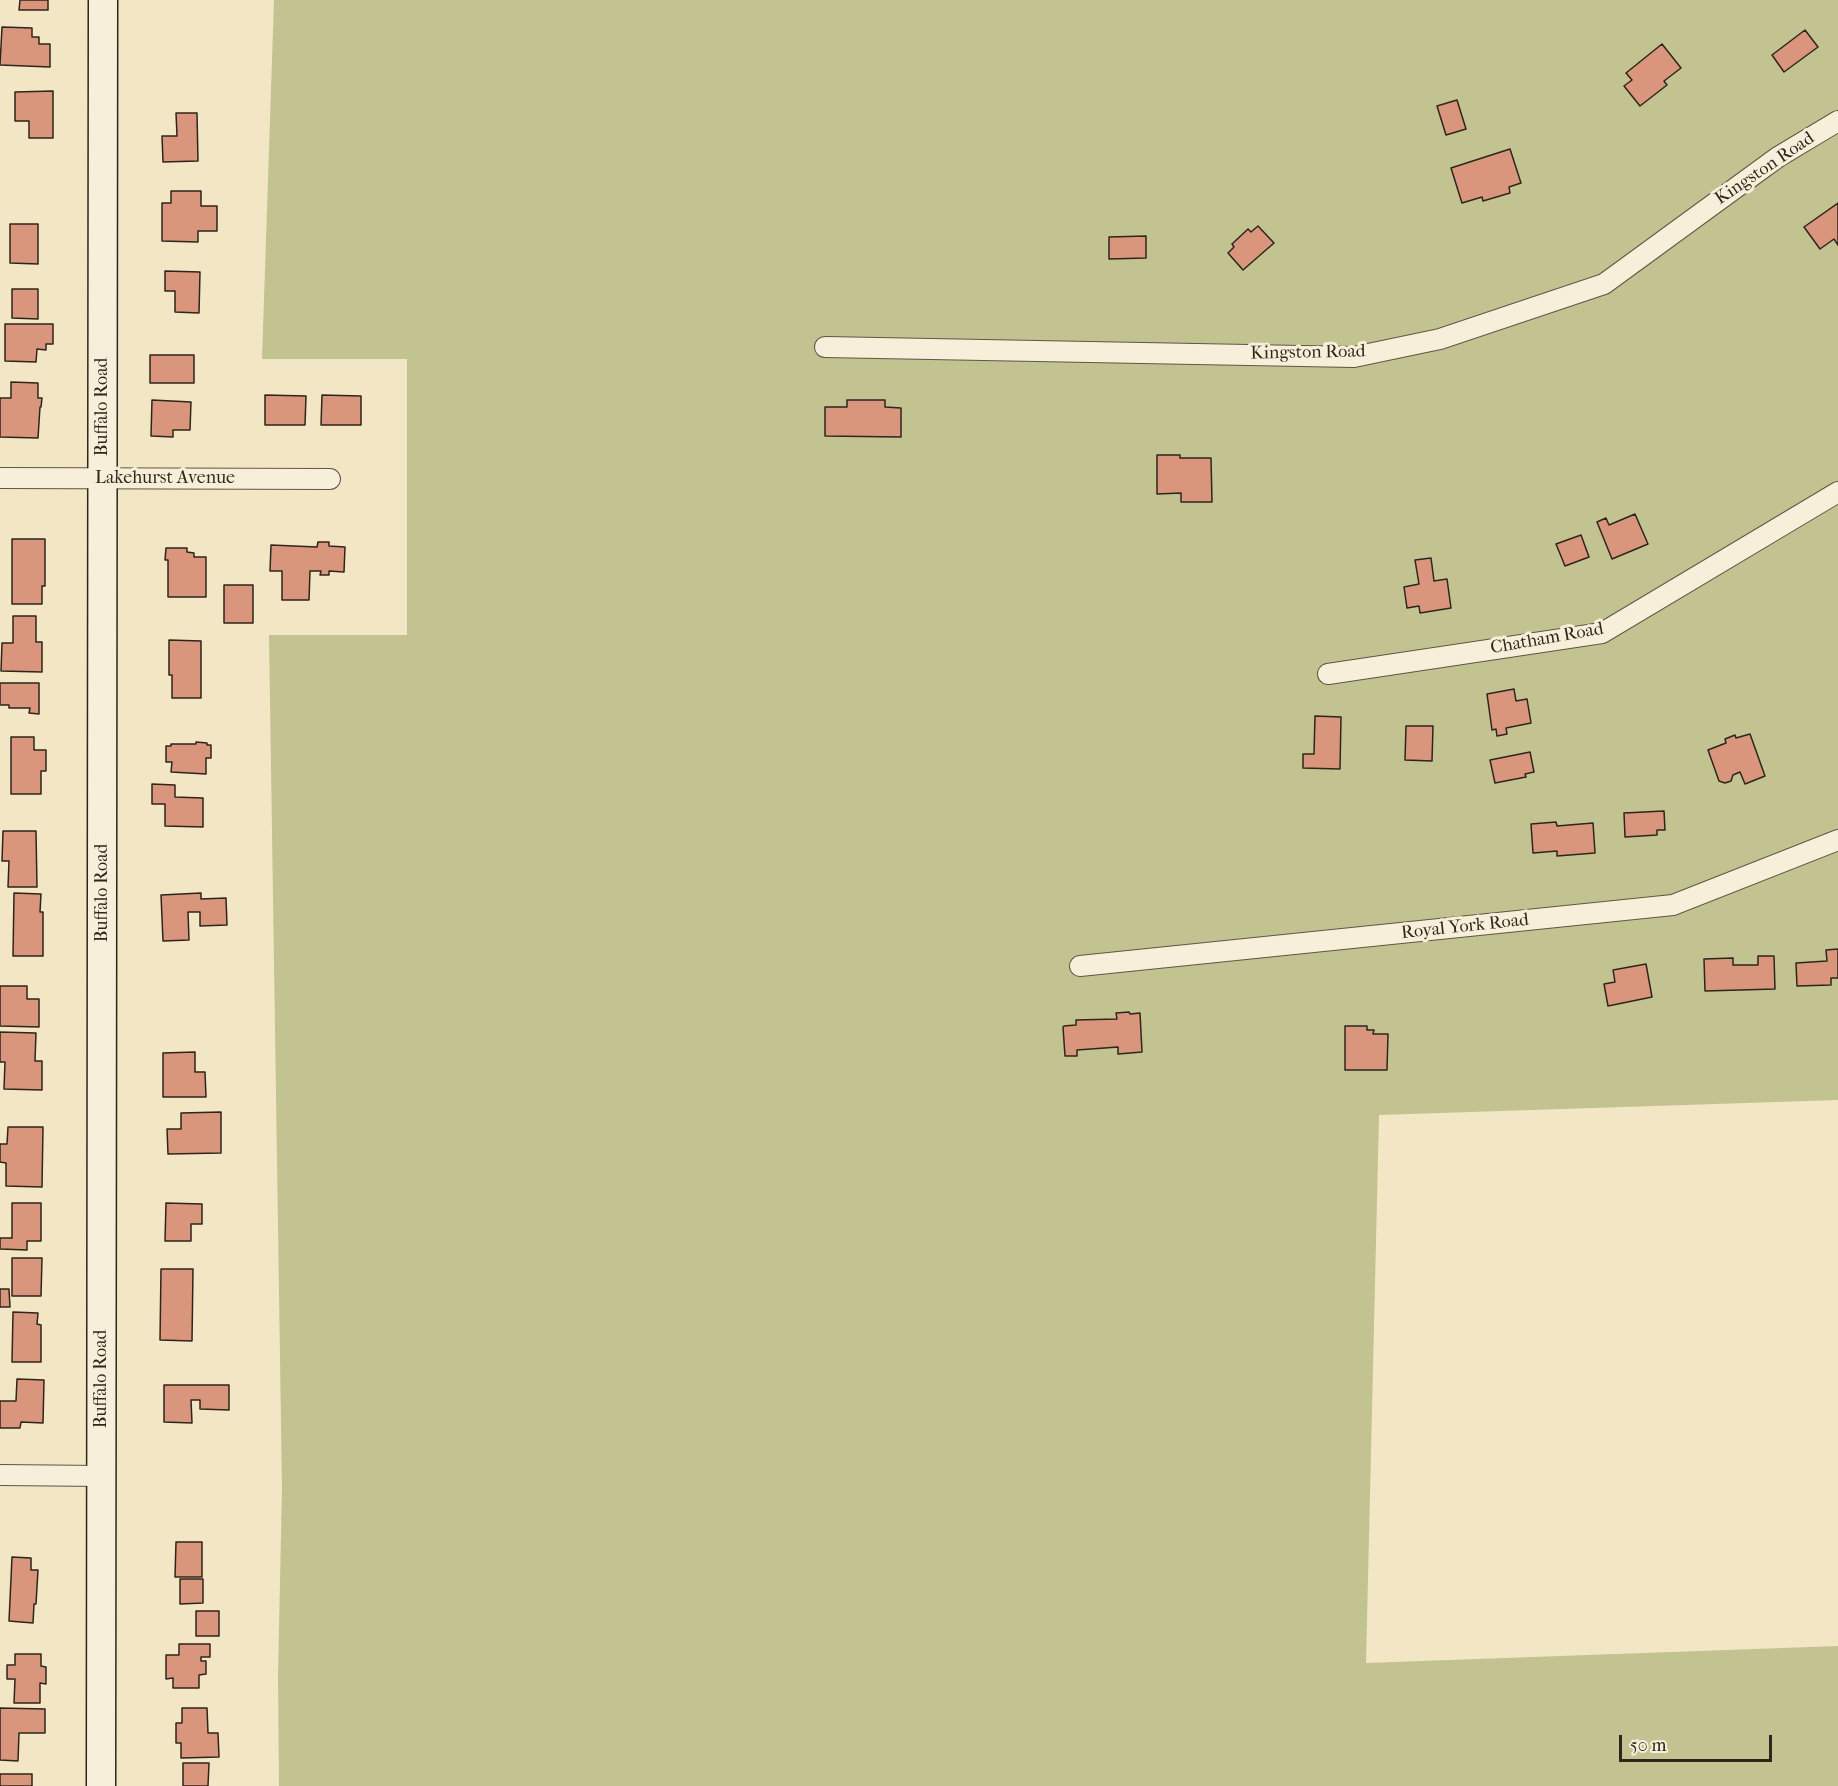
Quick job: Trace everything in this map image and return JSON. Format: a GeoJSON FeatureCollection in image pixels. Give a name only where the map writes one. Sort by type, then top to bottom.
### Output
{"type":"FeatureCollection","features":[{"type":"Feature","properties":{"kind":"street","name":"Buffalo Road"},"geometry":{"type":"LineString","coordinates":[[101,1786],[103,0]]}},
{"type":"Feature","properties":{"kind":"street","name":"Kingston Road"},"geometry":{"type":"LineString","coordinates":[[825,347],[1354,357],[1440,339],[1604,285],[1778,157],[1838,121]]}},
{"type":"Feature","properties":{"kind":"street","name":"Lakehurst Avenue"},"geometry":{"type":"LineString","coordinates":[[0,478],[330,479]]}},
{"type":"Feature","properties":{"kind":"street","name":"Chatham Road"},"geometry":{"type":"LineString","coordinates":[[1328,674],[1602,633],[1838,492]]}},
{"type":"Feature","properties":{"kind":"street","name":"Royal York Road"},"geometry":{"type":"LineString","coordinates":[[1080,966],[1673,905],[1838,840]]}},
{"type":"Feature","properties":{"kind":"street"},"geometry":{"type":"LineString","coordinates":[[0,1475],[102,1476]]}},
{"type":"Feature","properties":{"kind":"green space"},"geometry":{"type":"Polygon","coordinates":[[[274,0],[1838,0],[1838,1100],[1379,1115],[1366,1663],[1838,1646],[1838,1786],[279,1786],[278,1675],[282,1488],[269,635],[407,635],[407,359],[262,359],[274,0]]]}},
{"type":"Feature","properties":{"kind":"building"},"geometry":{"type":"Polygon","coordinates":[[[20,0],[48,0],[48,10],[19,10],[20,0]]]}},
{"type":"Feature","properties":{"kind":"building"},"geometry":{"type":"Polygon","coordinates":[[[2,27],[32,28],[32,37],[39,37],[39,44],[50,44],[50,67],[0,65],[2,27]]]}},
{"type":"Feature","properties":{"kind":"building"},"geometry":{"type":"Polygon","coordinates":[[[1805,30],[1818,47],[1784,72],[1772,55],[1805,30]]]}},
{"type":"Feature","properties":{"kind":"building"},"geometry":{"type":"Polygon","coordinates":[[[1662,44],[1681,68],[1664,81],[1667,85],[1640,106],[1624,86],[1632,80],[1626,73],[1662,44]]]}},
{"type":"Feature","properties":{"kind":"building"},"geometry":{"type":"Polygon","coordinates":[[[53,91],[53,138],[29,138],[29,121],[15,121],[15,92],[53,91]]]}},
{"type":"Feature","properties":{"kind":"building"},"geometry":{"type":"Polygon","coordinates":[[[1457,100],[1466,129],[1446,135],[1437,106],[1457,100]]]}},
{"type":"Feature","properties":{"kind":"building"},"geometry":{"type":"Polygon","coordinates":[[[176,113],[197,113],[198,161],[163,162],[162,136],[177,136],[176,113]]]}},
{"type":"Feature","properties":{"kind":"building"},"geometry":{"type":"Polygon","coordinates":[[[1510,149],[1521,183],[1509,187],[1510,193],[1483,201],[1482,197],[1462,203],[1451,168],[1510,149]]]}},
{"type":"Feature","properties":{"kind":"building"},"geometry":{"type":"Polygon","coordinates":[[[171,191],[201,191],[201,206],[217,206],[217,231],[198,231],[198,242],[162,241],[162,203],[171,203],[171,191]]]}},
{"type":"Feature","properties":{"kind":"building"},"geometry":{"type":"Polygon","coordinates":[[[1838,203],[1838,245],[1834,239],[1820,249],[1804,227],[1838,203]]]}},
{"type":"Feature","properties":{"kind":"building"},"geometry":{"type":"Polygon","coordinates":[[[10,224],[38,224],[38,264],[10,263],[10,224]]]}},
{"type":"Feature","properties":{"kind":"building"},"geometry":{"type":"Polygon","coordinates":[[[1258,226],[1274,243],[1243,270],[1228,253],[1234,247],[1232,244],[1248,229],[1251,232],[1258,226]]]}},
{"type":"Feature","properties":{"kind":"building"},"geometry":{"type":"Polygon","coordinates":[[[1146,236],[1146,258],[1109,259],[1109,237],[1146,236]]]}},
{"type":"Feature","properties":{"kind":"building"},"geometry":{"type":"Polygon","coordinates":[[[165,271],[200,272],[199,313],[175,312],[175,291],[165,291],[165,271]]]}},
{"type":"Feature","properties":{"kind":"building"},"geometry":{"type":"Polygon","coordinates":[[[12,289],[38,289],[38,319],[12,318],[12,289]]]}},
{"type":"Feature","properties":{"kind":"building"},"geometry":{"type":"Polygon","coordinates":[[[5,324],[53,324],[53,344],[46,344],[46,350],[37,349],[36,362],[5,361],[5,324]]]}},
{"type":"Feature","properties":{"kind":"building"},"geometry":{"type":"Polygon","coordinates":[[[150,355],[194,355],[194,383],[150,383],[150,355]]]}},
{"type":"Feature","properties":{"kind":"building"},"geometry":{"type":"Polygon","coordinates":[[[11,382],[38,383],[38,398],[42,398],[38,438],[0,437],[0,398],[11,398],[11,382]]]}},
{"type":"Feature","properties":{"kind":"building"},"geometry":{"type":"Polygon","coordinates":[[[265,395],[306,396],[305,425],[265,425],[265,395]]]}},
{"type":"Feature","properties":{"kind":"building"},"geometry":{"type":"Polygon","coordinates":[[[322,395],[361,396],[361,425],[321,425],[322,395]]]}},
{"type":"Feature","properties":{"kind":"building"},"geometry":{"type":"Polygon","coordinates":[[[152,400],[191,402],[190,430],[173,430],[173,437],[151,436],[152,400]]]}},
{"type":"Feature","properties":{"kind":"building"},"geometry":{"type":"Polygon","coordinates":[[[847,400],[885,400],[885,407],[901,408],[901,437],[825,436],[825,407],[847,407],[847,400]]]}},
{"type":"Feature","properties":{"kind":"building"},"geometry":{"type":"Polygon","coordinates":[[[1157,455],[1211,458],[1212,502],[1181,502],[1181,493],[1157,494],[1157,455]]]}},
{"type":"Feature","properties":{"kind":"building"},"geometry":{"type":"Polygon","coordinates":[[[1635,514],[1648,544],[1612,559],[1597,522],[1606,518],[1609,525],[1635,514]]]}},
{"type":"Feature","properties":{"kind":"building"},"geometry":{"type":"Polygon","coordinates":[[[1581,535],[1589,557],[1565,566],[1556,544],[1581,535]]]}},
{"type":"Feature","properties":{"kind":"building"},"geometry":{"type":"Polygon","coordinates":[[[12,539],[45,539],[45,586],[42,586],[42,604],[12,604],[12,539]]]}},
{"type":"Feature","properties":{"kind":"building"},"geometry":{"type":"Polygon","coordinates":[[[318,542],[329,542],[329,546],[345,547],[344,572],[329,571],[329,575],[320,575],[321,571],[310,571],[309,600],[282,600],[282,571],[270,571],[271,545],[317,547],[318,542]]]}},
{"type":"Feature","properties":{"kind":"building"},"geometry":{"type":"Polygon","coordinates":[[[166,548],[187,548],[187,552],[194,553],[194,557],[206,557],[206,597],[168,597],[166,548]]]}},
{"type":"Feature","properties":{"kind":"building"},"geometry":{"type":"Polygon","coordinates":[[[1431,558],[1434,581],[1447,579],[1451,608],[1420,613],[1419,606],[1407,608],[1404,587],[1419,584],[1415,560],[1431,558]]]}},
{"type":"Feature","properties":{"kind":"building"},"geometry":{"type":"Polygon","coordinates":[[[224,585],[253,585],[253,623],[224,623],[224,585]]]}},
{"type":"Feature","properties":{"kind":"building"},"geometry":{"type":"Polygon","coordinates":[[[13,616],[36,616],[36,642],[42,642],[42,672],[1,671],[2,643],[13,643],[13,616]]]}},
{"type":"Feature","properties":{"kind":"building"},"geometry":{"type":"Polygon","coordinates":[[[169,640],[201,641],[201,698],[172,698],[172,675],[169,675],[169,640]]]}},
{"type":"Feature","properties":{"kind":"building"},"geometry":{"type":"Polygon","coordinates":[[[0,683],[39,683],[39,714],[29,713],[30,708],[9,708],[9,705],[0,705],[0,683]]]}},
{"type":"Feature","properties":{"kind":"building"},"geometry":{"type":"Polygon","coordinates":[[[1514,689],[1516,701],[1527,699],[1531,723],[1506,728],[1507,734],[1497,736],[1496,729],[1492,730],[1487,694],[1514,689]]]}},
{"type":"Feature","properties":{"kind":"building"},"geometry":{"type":"Polygon","coordinates":[[[1315,716],[1341,717],[1340,769],[1303,768],[1303,754],[1314,754],[1315,716]]]}},
{"type":"Feature","properties":{"kind":"building"},"geometry":{"type":"Polygon","coordinates":[[[1406,726],[1433,726],[1432,761],[1405,760],[1406,726]]]}},
{"type":"Feature","properties":{"kind":"building"},"geometry":{"type":"Polygon","coordinates":[[[1750,734],[1765,776],[1745,784],[1740,772],[1733,775],[1731,781],[1725,783],[1719,781],[1708,750],[1726,743],[1725,739],[1735,735],[1736,738],[1750,734]]]}},
{"type":"Feature","properties":{"kind":"building"},"geometry":{"type":"Polygon","coordinates":[[[11,737],[34,737],[34,750],[46,750],[46,771],[41,771],[41,794],[11,794],[11,737]]]}},
{"type":"Feature","properties":{"kind":"building"},"geometry":{"type":"Polygon","coordinates":[[[196,742],[211,745],[211,758],[206,758],[206,774],[171,772],[172,762],[166,762],[166,746],[196,744],[196,742]]]}},
{"type":"Feature","properties":{"kind":"building"},"geometry":{"type":"Polygon","coordinates":[[[1530,752],[1534,772],[1525,774],[1526,777],[1495,783],[1490,760],[1530,752]]]}},
{"type":"Feature","properties":{"kind":"building"},"geometry":{"type":"Polygon","coordinates":[[[152,784],[175,785],[175,797],[203,798],[203,827],[165,826],[165,804],[152,804],[152,784]]]}},
{"type":"Feature","properties":{"kind":"building"},"geometry":{"type":"Polygon","coordinates":[[[1664,811],[1665,830],[1657,830],[1657,835],[1625,837],[1624,813],[1664,811]]]}},
{"type":"Feature","properties":{"kind":"building"},"geometry":{"type":"Polygon","coordinates":[[[1556,822],[1557,826],[1593,823],[1595,853],[1557,856],[1557,851],[1533,853],[1531,824],[1556,822]]]}},
{"type":"Feature","properties":{"kind":"building"},"geometry":{"type":"Polygon","coordinates":[[[3,831],[36,831],[37,887],[8,887],[9,861],[2,861],[3,831]]]}},
{"type":"Feature","properties":{"kind":"building"},"geometry":{"type":"Polygon","coordinates":[[[14,893],[41,894],[43,956],[13,956],[14,893]]]}},
{"type":"Feature","properties":{"kind":"building"},"geometry":{"type":"Polygon","coordinates":[[[201,893],[201,899],[226,898],[227,925],[200,926],[200,912],[188,912],[189,940],[163,941],[161,895],[201,893]]]}},
{"type":"Feature","properties":{"kind":"building"},"geometry":{"type":"Polygon","coordinates":[[[1838,949],[1838,978],[1831,978],[1831,985],[1797,986],[1796,963],[1827,961],[1826,950],[1838,949]]]}},
{"type":"Feature","properties":{"kind":"building"},"geometry":{"type":"Polygon","coordinates":[[[1758,956],[1774,956],[1775,989],[1705,991],[1704,959],[1733,958],[1733,965],[1758,965],[1758,956]]]}},
{"type":"Feature","properties":{"kind":"building"},"geometry":{"type":"Polygon","coordinates":[[[1646,964],[1652,997],[1608,1006],[1604,984],[1615,982],[1613,970],[1646,964]]]}},
{"type":"Feature","properties":{"kind":"building"},"geometry":{"type":"Polygon","coordinates":[[[0,986],[27,986],[27,999],[39,999],[39,1027],[0,1026],[0,986]]]}},
{"type":"Feature","properties":{"kind":"building"},"geometry":{"type":"Polygon","coordinates":[[[1129,1012],[1130,1014],[1140,1013],[1142,1052],[1118,1054],[1118,1047],[1077,1050],[1077,1056],[1065,1056],[1064,1026],[1076,1025],[1076,1020],[1117,1019],[1116,1013],[1129,1012]]]}},
{"type":"Feature","properties":{"kind":"building"},"geometry":{"type":"Polygon","coordinates":[[[1345,1026],[1367,1026],[1367,1030],[1374,1030],[1373,1034],[1388,1034],[1387,1070],[1345,1070],[1345,1026]]]}},
{"type":"Feature","properties":{"kind":"building"},"geometry":{"type":"Polygon","coordinates":[[[0,1032],[36,1033],[35,1061],[42,1061],[42,1090],[4,1089],[5,1062],[0,1062],[0,1032]]]}},
{"type":"Feature","properties":{"kind":"building"},"geometry":{"type":"Polygon","coordinates":[[[195,1052],[195,1072],[205,1072],[206,1097],[163,1097],[163,1053],[195,1052]]]}},
{"type":"Feature","properties":{"kind":"building"},"geometry":{"type":"Polygon","coordinates":[[[221,1112],[221,1153],[168,1154],[167,1129],[181,1129],[181,1113],[221,1112]]]}},
{"type":"Feature","properties":{"kind":"building"},"geometry":{"type":"Polygon","coordinates":[[[8,1127],[43,1127],[42,1187],[6,1186],[6,1163],[0,1162],[0,1144],[7,1144],[8,1127]]]}},
{"type":"Feature","properties":{"kind":"building"},"geometry":{"type":"Polygon","coordinates":[[[12,1203],[41,1203],[41,1241],[27,1241],[27,1250],[0,1249],[0,1238],[12,1238],[12,1203]]]}},
{"type":"Feature","properties":{"kind":"building"},"geometry":{"type":"Polygon","coordinates":[[[166,1203],[202,1204],[202,1224],[191,1224],[191,1241],[165,1241],[166,1203]]]}},
{"type":"Feature","properties":{"kind":"building"},"geometry":{"type":"Polygon","coordinates":[[[12,1258],[42,1258],[41,1296],[12,1296],[12,1258]]]}},
{"type":"Feature","properties":{"kind":"building"},"geometry":{"type":"Polygon","coordinates":[[[161,1269],[193,1269],[192,1341],[160,1340],[161,1269]]]}},
{"type":"Feature","properties":{"kind":"building"},"geometry":{"type":"Polygon","coordinates":[[[0,1289],[9,1289],[10,1307],[0,1307],[0,1289]]]}},
{"type":"Feature","properties":{"kind":"building"},"geometry":{"type":"Polygon","coordinates":[[[13,1312],[38,1313],[37,1324],[41,1325],[41,1362],[12,1362],[13,1312]]]}},
{"type":"Feature","properties":{"kind":"building"},"geometry":{"type":"Polygon","coordinates":[[[17,1379],[44,1380],[43,1423],[21,1422],[20,1428],[0,1428],[0,1401],[16,1401],[17,1379]]]}},
{"type":"Feature","properties":{"kind":"building"},"geometry":{"type":"Polygon","coordinates":[[[164,1385],[229,1385],[229,1410],[200,1409],[200,1400],[191,1400],[192,1423],[164,1422],[164,1385]]]}},
{"type":"Feature","properties":{"kind":"building"},"geometry":{"type":"Polygon","coordinates":[[[176,1542],[202,1542],[202,1577],[175,1577],[176,1542]]]}},
{"type":"Feature","properties":{"kind":"building"},"geometry":{"type":"Polygon","coordinates":[[[12,1557],[31,1558],[31,1570],[38,1570],[33,1623],[9,1621],[12,1557]]]}},
{"type":"Feature","properties":{"kind":"building"},"geometry":{"type":"Polygon","coordinates":[[[180,1579],[203,1579],[203,1603],[180,1604],[180,1579]]]}},
{"type":"Feature","properties":{"kind":"building"},"geometry":{"type":"Polygon","coordinates":[[[196,1611],[219,1611],[219,1636],[196,1636],[196,1611]]]}},
{"type":"Feature","properties":{"kind":"building"},"geometry":{"type":"Polygon","coordinates":[[[179,1644],[210,1644],[210,1657],[201,1657],[201,1661],[206,1661],[206,1674],[199,1675],[199,1688],[173,1688],[173,1678],[166,1679],[166,1655],[179,1655],[179,1644]]]}},
{"type":"Feature","properties":{"kind":"building"},"geometry":{"type":"Polygon","coordinates":[[[15,1654],[41,1654],[41,1666],[46,1667],[46,1684],[40,1683],[40,1703],[14,1703],[15,1679],[7,1679],[7,1665],[15,1665],[15,1654]]]}},
{"type":"Feature","properties":{"kind":"building"},"geometry":{"type":"Polygon","coordinates":[[[0,1708],[45,1709],[45,1733],[19,1733],[18,1761],[0,1760],[0,1708]]]}},
{"type":"Feature","properties":{"kind":"building"},"geometry":{"type":"Polygon","coordinates":[[[182,1708],[207,1708],[208,1733],[218,1733],[219,1757],[181,1758],[181,1743],[176,1743],[176,1723],[182,1723],[182,1708]]]}},
{"type":"Feature","properties":{"kind":"building"},"geometry":{"type":"Polygon","coordinates":[[[183,1763],[209,1763],[208,1786],[183,1786],[183,1763]]]}},
{"type":"Feature","properties":{"kind":"building"},"geometry":{"type":"Polygon","coordinates":[[[0,1774],[32,1774],[32,1786],[0,1786],[0,1774]]]}}]}
